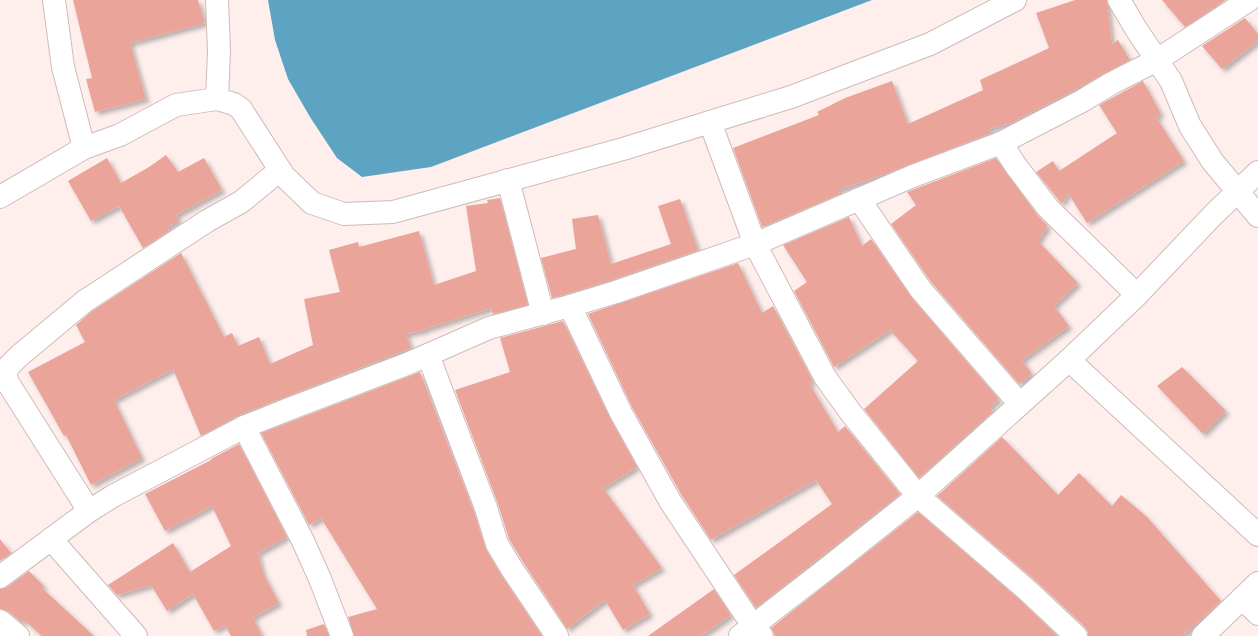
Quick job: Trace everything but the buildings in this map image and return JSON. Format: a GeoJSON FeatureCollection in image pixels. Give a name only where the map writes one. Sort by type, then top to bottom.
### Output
{"type":"FeatureCollection","features":[{"type":"Feature","properties":{"kind":"street"},"geometry":{"type":"LineString","coordinates":[[54,0],[63,67],[84,148]]}},
{"type":"Feature","properties":{"kind":"street"},"geometry":{"type":"LineString","coordinates":[[217,0],[219,51],[217,99]]}},
{"type":"Feature","properties":{"kind":"street"},"geometry":{"type":"LineString","coordinates":[[0,197],[84,148],[120,135],[176,105],[217,99],[234,104],[241,109],[284,176],[312,203],[344,214],[393,212],[622,149],[791,97],[930,44],[1016,0]]}},
{"type":"Feature","properties":{"kind":"street"},"geometry":{"type":"LineString","coordinates":[[1119,0],[1171,81],[1190,126],[1213,162],[1258,216]]}},
{"type":"Feature","properties":{"kind":"street"},"geometry":{"type":"LineString","coordinates":[[0,577],[89,511],[113,496],[244,428],[428,355],[489,328],[570,306],[755,244],[913,176],[1002,143],[1157,60],[1249,0]]}},
{"type":"Feature","properties":{"kind":"street"},"geometry":{"type":"LineString","coordinates":[[710,122],[755,244],[826,377],[851,413],[918,496],[1027,590],[1076,636]]}},
{"type":"Feature","properties":{"kind":"street"},"geometry":{"type":"LineString","coordinates":[[1002,143],[1020,171],[1048,208],[1137,295]]}},
{"type":"Feature","properties":{"kind":"street"},"geometry":{"type":"LineString","coordinates":[[89,511],[8,383],[5,373],[9,366],[19,356],[85,301],[207,221],[241,202],[280,170]]}},
{"type":"Feature","properties":{"kind":"street"},"geometry":{"type":"LineString","coordinates":[[570,306],[620,413],[670,501],[752,632],[829,567],[918,496],[1019,403],[1069,360],[1137,295],[1258,172]]}},
{"type":"Feature","properties":{"kind":"street"},"geometry":{"type":"LineString","coordinates":[[508,180],[543,314]]}},
{"type":"Feature","properties":{"kind":"street"},"geometry":{"type":"LineString","coordinates":[[859,199],[921,290],[1019,403]]}},
{"type":"Feature","properties":{"kind":"street"},"geometry":{"type":"LineString","coordinates":[[428,355],[486,508],[497,544],[557,636]]}},
{"type":"Feature","properties":{"kind":"street"},"geometry":{"type":"LineString","coordinates":[[1069,360],[1258,535]]}},
{"type":"Feature","properties":{"kind":"street"},"geometry":{"type":"LineString","coordinates":[[244,428],[303,541],[320,579],[342,636]]}},
{"type":"Feature","properties":{"kind":"street"},"geometry":{"type":"LineString","coordinates":[[52,539],[136,636]]}},
{"type":"Feature","properties":{"kind":"street"},"geometry":{"type":"LineString","coordinates":[[1203,636],[1258,583]]}},
{"type":"Feature","properties":{"kind":"street"},"geometry":{"type":"LineString","coordinates":[[1242,598],[1258,614]]}},
{"type":"Feature","properties":{"kind":"street"},"geometry":{"type":"LineString","coordinates":[[0,620],[18,636]]}},
{"type":"Feature","properties":{"kind":"water"},"geometry":{"type":"Polygon","coordinates":[[[268,0],[872,0],[431,167],[362,177],[337,158],[310,117],[288,79],[275,40],[268,0]]]}}]}
